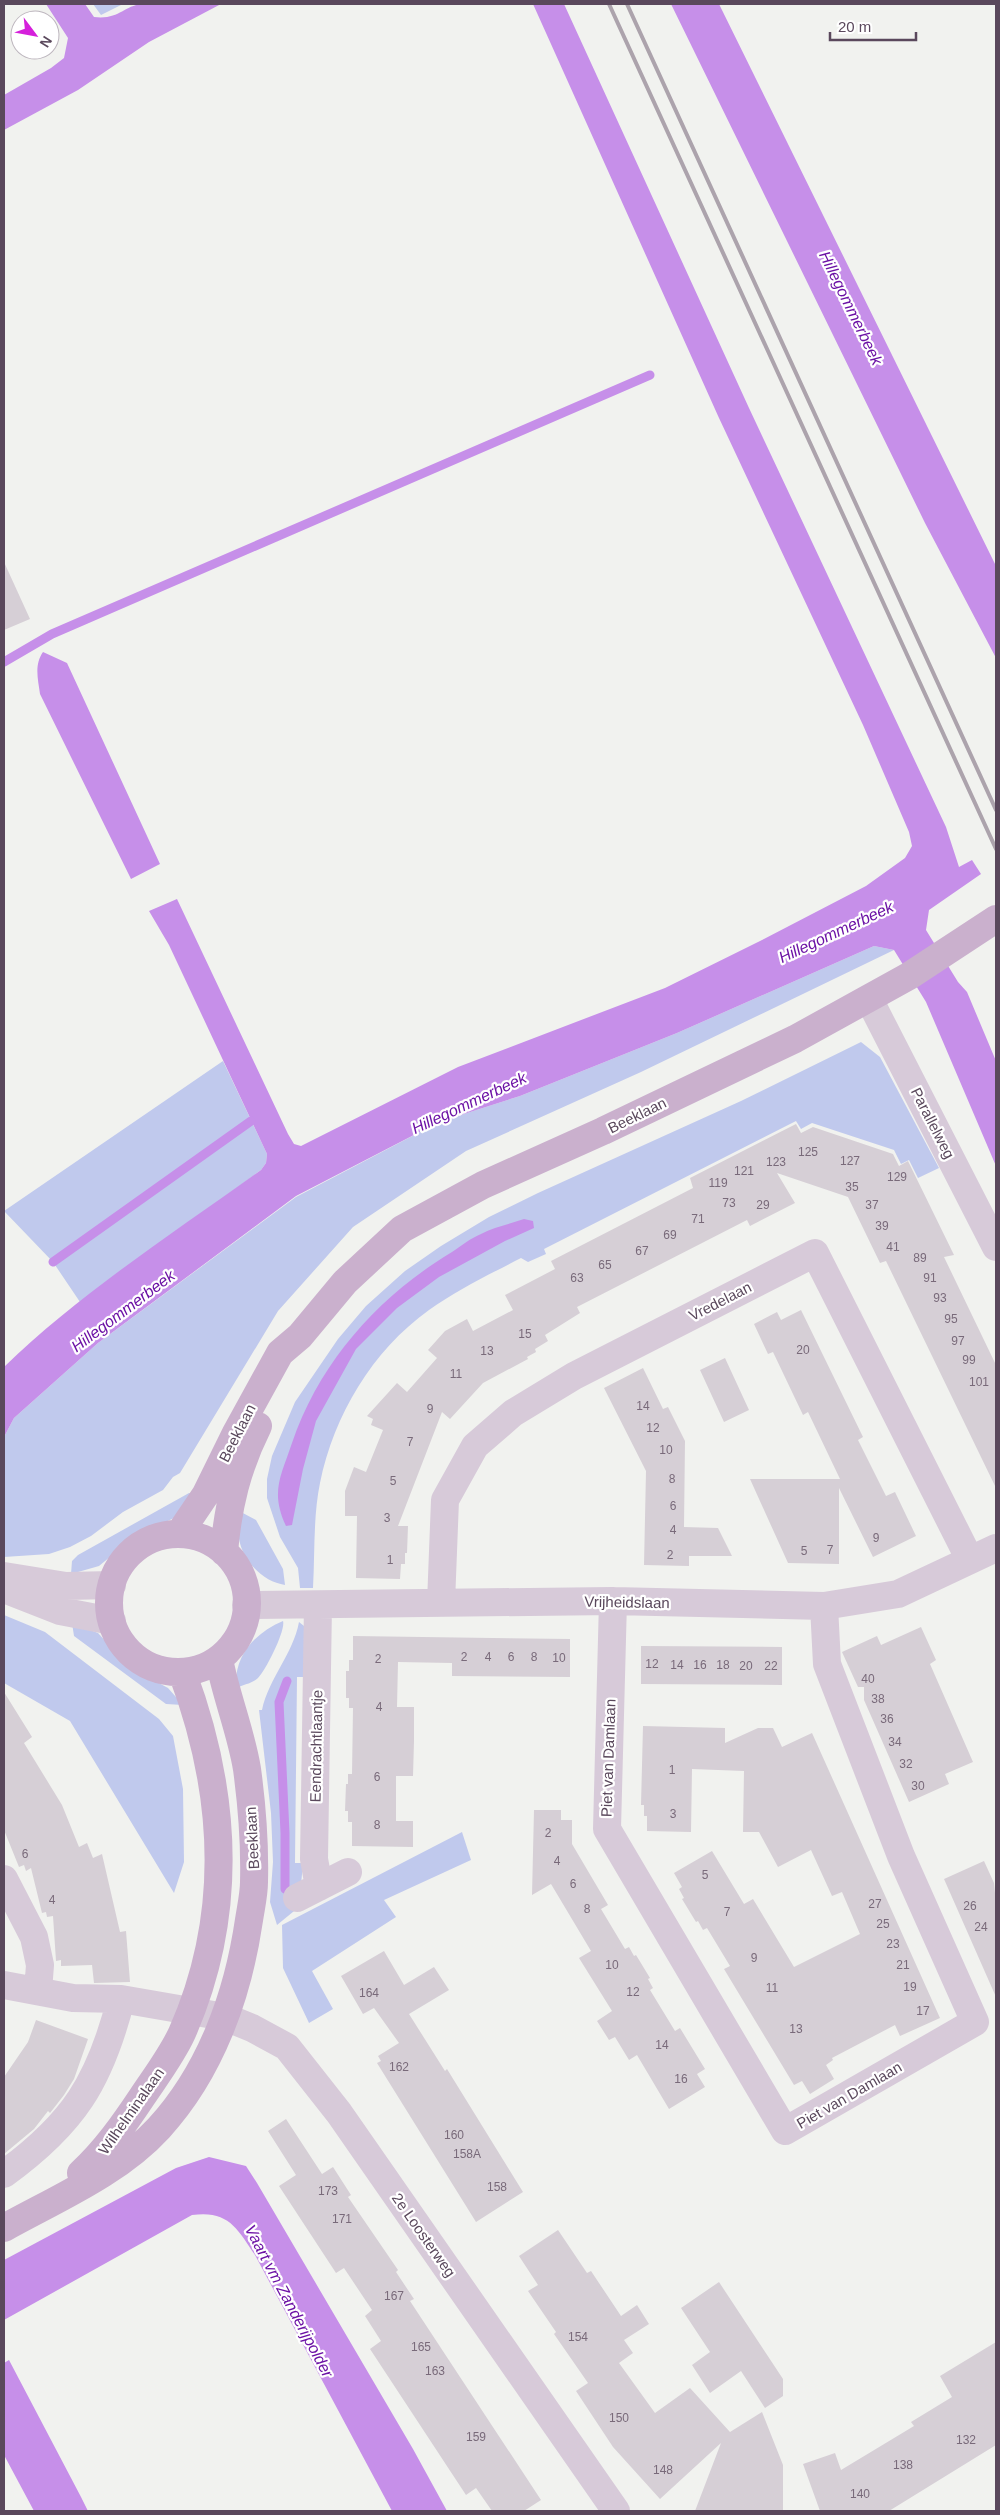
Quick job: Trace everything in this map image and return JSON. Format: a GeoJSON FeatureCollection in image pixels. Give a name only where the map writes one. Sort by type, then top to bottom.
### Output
{"type":"FeatureCollection","features":[{"type":"Feature","properties":{"kind":"main road","name":"Beeklaan"},"geometry":{"type":"LineString","coordinates":[[179,1534],[206,1494],[238,1427],[280,1353],[300,1336],[345,1282],[402,1229],[483,1185],[603,1131],[795,1039],[909,976],[996,919]]}},
{"type":"Feature","properties":{"kind":"main road","name":"Beeklaan"},"geometry":{"type":"LineString","coordinates":[[224,1552],[229,1503],[250,1442],[300,1336]]}},
{"type":"Feature","properties":{"kind":"main road"},"geometry":{"type":"LineString","coordinates":[[179,1534],[203,1539],[224,1552],[235,1564],[242,1580],[246,1605],[240,1632],[219,1659],[201,1668],[182,1672],[157,1669],[142,1661],[123,1644],[112,1621],[110,1603],[112,1585],[121,1564],[137,1548],[157,1538],[179,1534]]}},
{"type":"Feature","properties":{"kind":"main road","name":"Beeklaan"},"geometry":{"type":"LineString","coordinates":[[219,1659],[246,1767],[253,1820],[254,1884],[244,1952],[225,2017]]}},
{"type":"Feature","properties":{"kind":"main road"},"geometry":{"type":"LineString","coordinates":[[182,1672],[209,1761],[217,1805],[220,1845],[216,1913],[205,1966],[191,2010]]}},
{"type":"Feature","properties":{"kind":"main road","name":"Wilhelminalaan"},"geometry":{"type":"LineString","coordinates":[[55,2199],[98,2158],[130,2115],[162,2068],[182,2034],[191,2010]]}},
{"type":"Feature","properties":{"kind":"main road","name":"Wilhelminalaan"},"geometry":{"type":"LineString","coordinates":[[4,2228],[55,2199],[83,2187],[123,2159],[158,2129],[198,2074],[225,2017]]}},
{"type":"Feature","properties":{"kind":"street","name":"Parallelweg"},"geometry":{"type":"LineString","coordinates":[[869,999],[996,1247]]}},
{"type":"Feature","properties":{"kind":"street","name":"Vredelaan"},"geometry":{"type":"LineString","coordinates":[[441,1603],[446,1500],[476,1446],[513,1413],[574,1376],[815,1252],[970,1560]]}},
{"type":"Feature","properties":{"kind":"street","name":"Vrijheidslaan"},"geometry":{"type":"LineString","coordinates":[[246,1605],[613,1601],[824,1606],[898,1594],[996,1548]]}},
{"type":"Feature","properties":{"kind":"street"},"geometry":{"type":"LineString","coordinates":[[4,1576],[66,1586],[112,1585]]}},
{"type":"Feature","properties":{"kind":"street"},"geometry":{"type":"LineString","coordinates":[[4,1589],[60,1611],[112,1621]]}},
{"type":"Feature","properties":{"kind":"street","name":"Piet van Damlaan"},"geometry":{"type":"LineString","coordinates":[[613,1601],[607,1830],[786,2131],[975,2022],[901,1856],[827,1664],[824,1606]]}},
{"type":"Feature","properties":{"kind":"street","name":"Eendrachtlaantje"},"geometry":{"type":"LineString","coordinates":[[318,1605],[314,1859],[308,1892],[348,1872]]}},
{"type":"Feature","properties":{"kind":"street"},"geometry":{"type":"LineString","coordinates":[[4,1878],[34,1937],[40,1965],[38,1992]]}},
{"type":"Feature","properties":{"kind":"street","name":"2e Loosterweg"},"geometry":{"type":"LineString","coordinates":[[4,1985],[73,1998],[121,1999],[225,2017],[252,2028],[287,2048],[339,2112],[616,2511]]}},
{"type":"Feature","properties":{"kind":"street"},"geometry":{"type":"LineString","coordinates":[[4,2174],[56,2132],[86,2092],[110,2040],[121,1999]]}},
{"type":"Feature","properties":{"kind":"shaded area"},"geometry":{"type":"Polygon","coordinates":[[[93,4],[123,4],[101,15],[93,4]]]}},
{"type":"Feature","properties":{"kind":"shaded area"},"geometry":{"type":"Polygon","coordinates":[[[874,946],[894,950],[641,1072],[466,1151],[353,1227],[278,1311],[180,1473],[173,1477],[163,1490],[123,1512],[91,1536],[70,1547],[49,1554],[4,1557],[4,1437],[14,1418],[98,1343],[296,1197],[439,1122],[520,1096],[677,1033],[874,946]]]}},
{"type":"Feature","properties":{"kind":"shaded area"},"geometry":{"type":"Polygon","coordinates":[[[861,1042],[880,1057],[939,1168],[918,1178],[909,1160],[901,1164],[894,1150],[812,1123],[801,1129],[796,1121],[544,1249],[546,1254],[528,1262],[521,1258],[474,1282],[429,1310],[409,1326],[373,1365],[358,1386],[346,1409],[326,1458],[320,1483],[315,1522],[313,1588],[300,1588],[298,1568],[280,1537],[267,1498],[267,1479],[272,1456],[295,1402],[338,1339],[366,1306],[405,1271],[441,1246],[489,1217],[741,1101],[861,1042]]]}},
{"type":"Feature","properties":{"kind":"shaded area"},"geometry":{"type":"Polygon","coordinates":[[[223,1061],[267,1154],[266,1163],[261,1170],[80,1302],[53,1262],[4,1211],[223,1061]]]}},
{"type":"Feature","properties":{"kind":"shaded area"},"geometry":{"type":"Polygon","coordinates":[[[189,1493],[196,1495],[174,1518],[134,1537],[99,1566],[71,1574],[72,1561],[78,1555],[189,1493]]]}},
{"type":"Feature","properties":{"kind":"shaded area"},"geometry":{"type":"Polygon","coordinates":[[[239,1511],[256,1520],[283,1569],[285,1585],[269,1580],[262,1575],[245,1555],[238,1536],[239,1511]]]}},
{"type":"Feature","properties":{"kind":"shaded area"},"geometry":{"type":"Polygon","coordinates":[[[4,1615],[45,1632],[159,1719],[173,1736],[183,1789],[184,1862],[174,1893],[70,1721],[4,1683],[4,1615]]]}},
{"type":"Feature","properties":{"kind":"shaded area"},"geometry":{"type":"Polygon","coordinates":[[[283,1621],[279,1641],[261,1674],[253,1681],[236,1688],[236,1676],[239,1665],[248,1647],[264,1632],[283,1621]]]}},
{"type":"Feature","properties":{"kind":"shaded area"},"geometry":{"type":"Polygon","coordinates":[[[299,1622],[304,1626],[306,1677],[297,1677],[295,1863],[303,1863],[299,1907],[277,1925],[270,1902],[273,1862],[271,1813],[259,1710],[262,1710],[270,1687],[292,1645],[299,1622]]]}},
{"type":"Feature","properties":{"kind":"shaded area"},"geometry":{"type":"Polygon","coordinates":[[[72,1623],[98,1633],[129,1667],[168,1688],[183,1705],[166,1704],[74,1636],[72,1623]]]}},
{"type":"Feature","properties":{"kind":"shaded area"},"geometry":{"type":"Polygon","coordinates":[[[462,1832],[471,1860],[384,1900],[396,1917],[312,1971],[333,2009],[309,2023],[283,1968],[282,1925],[462,1832]]]}},
{"type":"Feature","properties":{"kind":"water"},"geometry":{"type":"Polygon","coordinates":[[[46,4],[85,4],[94,17],[109,17],[130,7],[142,4],[221,4],[149,42],[78,90],[4,130],[4,95],[51,68],[64,58],[68,38],[60,26],[60,10],[50,10],[46,4]]]}},
{"type":"Feature","properties":{"kind":"water","name":"Hillegommerbeek"},"geometry":{"type":"Polygon","coordinates":[[[533,4],[564,4],[749,408],[946,827],[959,867],[972,860],[981,874],[929,910],[926,930],[958,982],[967,992],[996,1061],[996,1166],[926,1002],[894,950],[874,946],[677,1033],[520,1096],[439,1122],[296,1196],[98,1343],[14,1418],[4,1437],[4,1367],[64,1313],[96,1288],[261,1170],[266,1163],[267,1154],[169,945],[149,911],[177,899],[288,1134],[294,1144],[301,1146],[458,1067],[665,988],[866,886],[905,858],[912,846],[909,832],[863,725],[719,418],[533,4]]]}},
{"type":"Feature","properties":{"kind":"water","name":"Hillegommerbeek"},"geometry":{"type":"Polygon","coordinates":[[[671,4],[719,4],[996,566],[996,658],[925,523],[671,4]]]}},
{"type":"Feature","properties":{"kind":"water"},"geometry":{"type":"Polygon","coordinates":[[[43,652],[67,663],[160,864],[131,879],[40,694],[38,662],[43,652]]]}},
{"type":"Feature","properties":{"kind":"water"},"geometry":{"type":"Polygon","coordinates":[[[524,1219],[533,1221],[534,1228],[505,1241],[439,1277],[397,1308],[356,1349],[316,1421],[303,1469],[292,1525],[286,1526],[281,1514],[278,1493],[281,1475],[292,1443],[304,1413],[319,1385],[355,1333],[377,1310],[425,1269],[477,1236],[491,1229],[524,1219]]]}},
{"type":"Feature","properties":{"kind":"water","name":"Vaart vm Zanderijpolder"},"geometry":{"type":"Polygon","coordinates":[[[209,2157],[246,2166],[413,2449],[447,2511],[392,2511],[255,2255],[237,2229],[223,2218],[204,2214],[192,2215],[4,2320],[4,2260],[176,2168],[209,2157]]]}},
{"type":"Feature","properties":{"kind":"water"},"geometry":{"type":"Polygon","coordinates":[[[9,2360],[88,2511],[34,2511],[4,2455],[4,2363],[9,2360]]]}},
{"type":"Feature","properties":{"kind":"building"},"geometry":{"type":"Polygon","coordinates":[[[4,562],[30,619],[4,630],[4,562]]]}},
{"type":"Feature","properties":{"kind":"building"},"geometry":{"type":"Polygon","coordinates":[[[796,1124],[801,1133],[813,1127],[893,1154],[899,1166],[908,1161],[954,1255],[944,1257],[996,1365],[996,1488],[886,1261],[880,1263],[848,1197],[777,1173],[795,1203],[750,1226],[747,1220],[577,1307],[580,1313],[545,1335],[548,1341],[535,1349],[536,1352],[527,1357],[528,1359],[483,1383],[450,1419],[442,1412],[398,1526],[408,1526],[407,1553],[405,1553],[405,1564],[401,1564],[400,1579],[356,1578],[357,1516],[345,1516],[345,1491],[354,1467],[366,1472],[383,1430],[371,1425],[373,1419],[367,1416],[397,1383],[407,1392],[437,1358],[428,1350],[445,1331],[467,1319],[473,1331],[513,1310],[505,1295],[555,1269],[551,1261],[693,1188],[690,1178],[796,1124]]]}},
{"type":"Feature","properties":{"kind":"building"},"geometry":{"type":"Polygon","coordinates":[[[801,1310],[863,1437],[858,1440],[886,1496],[895,1492],[916,1536],[873,1557],[839,1488],[839,1564],[788,1563],[750,1479],[840,1479],[808,1412],[803,1415],[773,1352],[768,1354],[754,1324],[777,1312],[781,1320],[801,1310]]]}},
{"type":"Feature","properties":{"kind":"building"},"geometry":{"type":"Polygon","coordinates":[[[725,1358],[749,1410],[724,1422],[700,1370],[725,1358]]]}},
{"type":"Feature","properties":{"kind":"building"},"geometry":{"type":"Polygon","coordinates":[[[643,1368],[663,1409],[668,1407],[685,1441],[684,1527],[718,1528],[732,1556],[689,1556],[689,1566],[644,1565],[646,1471],[604,1388],[643,1368]]]}},
{"type":"Feature","properties":{"kind":"building"},"geometry":{"type":"Polygon","coordinates":[[[921,1627],[936,1660],[930,1664],[973,1762],[945,1774],[949,1784],[909,1802],[864,1700],[864,1687],[858,1687],[842,1652],[877,1636],[881,1645],[921,1627]]]}},
{"type":"Feature","properties":{"kind":"building"},"geometry":{"type":"Polygon","coordinates":[[[353,1636],[570,1639],[570,1677],[452,1676],[452,1663],[398,1662],[397,1707],[414,1707],[414,1741],[413,1776],[396,1776],[396,1821],[413,1821],[413,1847],[352,1846],[352,1822],[348,1822],[348,1811],[345,1811],[346,1784],[348,1784],[348,1774],[352,1774],[353,1708],[349,1708],[349,1698],[346,1698],[346,1671],[349,1671],[349,1660],[353,1660],[353,1636]]]}},
{"type":"Feature","properties":{"kind":"building"},"geometry":{"type":"Polygon","coordinates":[[[641,1646],[782,1647],[782,1685],[641,1684],[641,1646]]]}},
{"type":"Feature","properties":{"kind":"building"},"geometry":{"type":"Polygon","coordinates":[[[4,1692],[32,1737],[24,1743],[62,1805],[79,1847],[87,1843],[93,1858],[102,1854],[120,1932],[126,1931],[130,1982],[94,1983],[92,1965],[61,1966],[61,1960],[56,1961],[53,1916],[47,1917],[46,1912],[42,1913],[31,1868],[26,1871],[24,1865],[19,1867],[4,1830],[4,1692]]]}},
{"type":"Feature","properties":{"kind":"building"},"geometry":{"type":"Polygon","coordinates":[[[643,1726],[725,1728],[725,1743],[758,1728],[773,1728],[782,1747],[812,1733],[940,2018],[900,2036],[895,2025],[832,2058],[833,2060],[826,2065],[834,2079],[810,2094],[802,2081],[794,2085],[724,1969],[730,1966],[707,1928],[703,1930],[698,1921],[696,1922],[682,1899],[684,1898],[679,1889],[682,1887],[674,1873],[712,1851],[744,1904],[753,1899],[794,1967],[860,1934],[842,1892],[832,1896],[811,1850],[778,1867],[759,1832],[743,1832],[744,1771],[692,1769],[691,1832],[647,1831],[647,1816],[644,1816],[644,1805],[641,1805],[643,1726]]]}},
{"type":"Feature","properties":{"kind":"building"},"geometry":{"type":"Polygon","coordinates":[[[534,1810],[561,1810],[561,1820],[572,1820],[572,1844],[608,1905],[601,1909],[625,1949],[629,1947],[634,1956],[636,1955],[650,1978],[648,1979],[653,1988],[650,1990],[675,2031],[680,2028],[705,2069],[697,2074],[705,2087],[669,2109],[637,2055],[629,2060],[615,2037],[609,2040],[597,2021],[612,2011],[579,1958],[591,1951],[551,1884],[532,1895],[534,1810]]]}},
{"type":"Feature","properties":{"kind":"building"},"geometry":{"type":"Polygon","coordinates":[[[984,1861],[994,1883],[996,1903],[996,1997],[944,1879],[984,1861]]]}},
{"type":"Feature","properties":{"kind":"building"},"geometry":{"type":"Polygon","coordinates":[[[384,1951],[404,1985],[434,1967],[449,1990],[409,2014],[445,2071],[447,2069],[523,2192],[476,2222],[377,2063],[381,2061],[378,2056],[399,2043],[374,2008],[363,2014],[341,1976],[384,1951]]]}},
{"type":"Feature","properties":{"kind":"building"},"geometry":{"type":"Polygon","coordinates":[[[36,2020],[88,2039],[74,2079],[64,2095],[34,2129],[4,2154],[4,2077],[28,2042],[36,2020]]]}},
{"type":"Feature","properties":{"kind":"building"},"geometry":{"type":"Polygon","coordinates":[[[286,2119],[322,2174],[333,2167],[351,2195],[348,2197],[398,2270],[396,2272],[414,2299],[410,2301],[541,2500],[524,2511],[492,2511],[476,2488],[466,2495],[370,2349],[381,2341],[365,2316],[372,2310],[344,2268],[336,2273],[279,2186],[296,2175],[268,2131],[286,2119]]]}},
{"type":"Feature","properties":{"kind":"building"},"geometry":{"type":"Polygon","coordinates":[[[558,2230],[587,2273],[591,2271],[621,2316],[637,2305],[649,2324],[624,2340],[633,2353],[619,2363],[655,2413],[690,2388],[730,2432],[762,2412],[783,2465],[783,2511],[695,2511],[721,2443],[660,2499],[613,2447],[576,2391],[588,2383],[554,2334],[556,2332],[528,2291],[538,2285],[519,2256],[558,2230]]]}},
{"type":"Feature","properties":{"kind":"building"},"geometry":{"type":"Polygon","coordinates":[[[719,2282],[783,2379],[783,2396],[765,2408],[741,2371],[710,2393],[692,2365],[710,2352],[681,2308],[719,2282]]]}},
{"type":"Feature","properties":{"kind":"building"},"geometry":{"type":"Polygon","coordinates":[[[996,2342],[996,2445],[889,2511],[820,2511],[803,2464],[835,2453],[841,2470],[914,2426],[911,2422],[952,2397],[940,2376],[996,2342]]]}},
{"type":"Feature","properties":{"kind":"waterway"},"geometry":{"type":"LineString","coordinates":[[4,662],[52,634],[650,375]]}},
{"type":"Feature","properties":{"kind":"waterway"},"geometry":{"type":"LineString","coordinates":[[53,1262],[251,1121]]}},
{"type":"Feature","properties":{"kind":"waterway"},"geometry":{"type":"LineString","coordinates":[[285,1889],[285,1833],[279,1702],[287,1681]]}},
{"type":"Feature","properties":{"kind":"railway"},"geometry":{"type":"LineString","coordinates":[[609,4],[996,849]]}},
{"type":"Feature","properties":{"kind":"railway"},"geometry":{"type":"LineString","coordinates":[[627,4],[996,810]]}}]}
